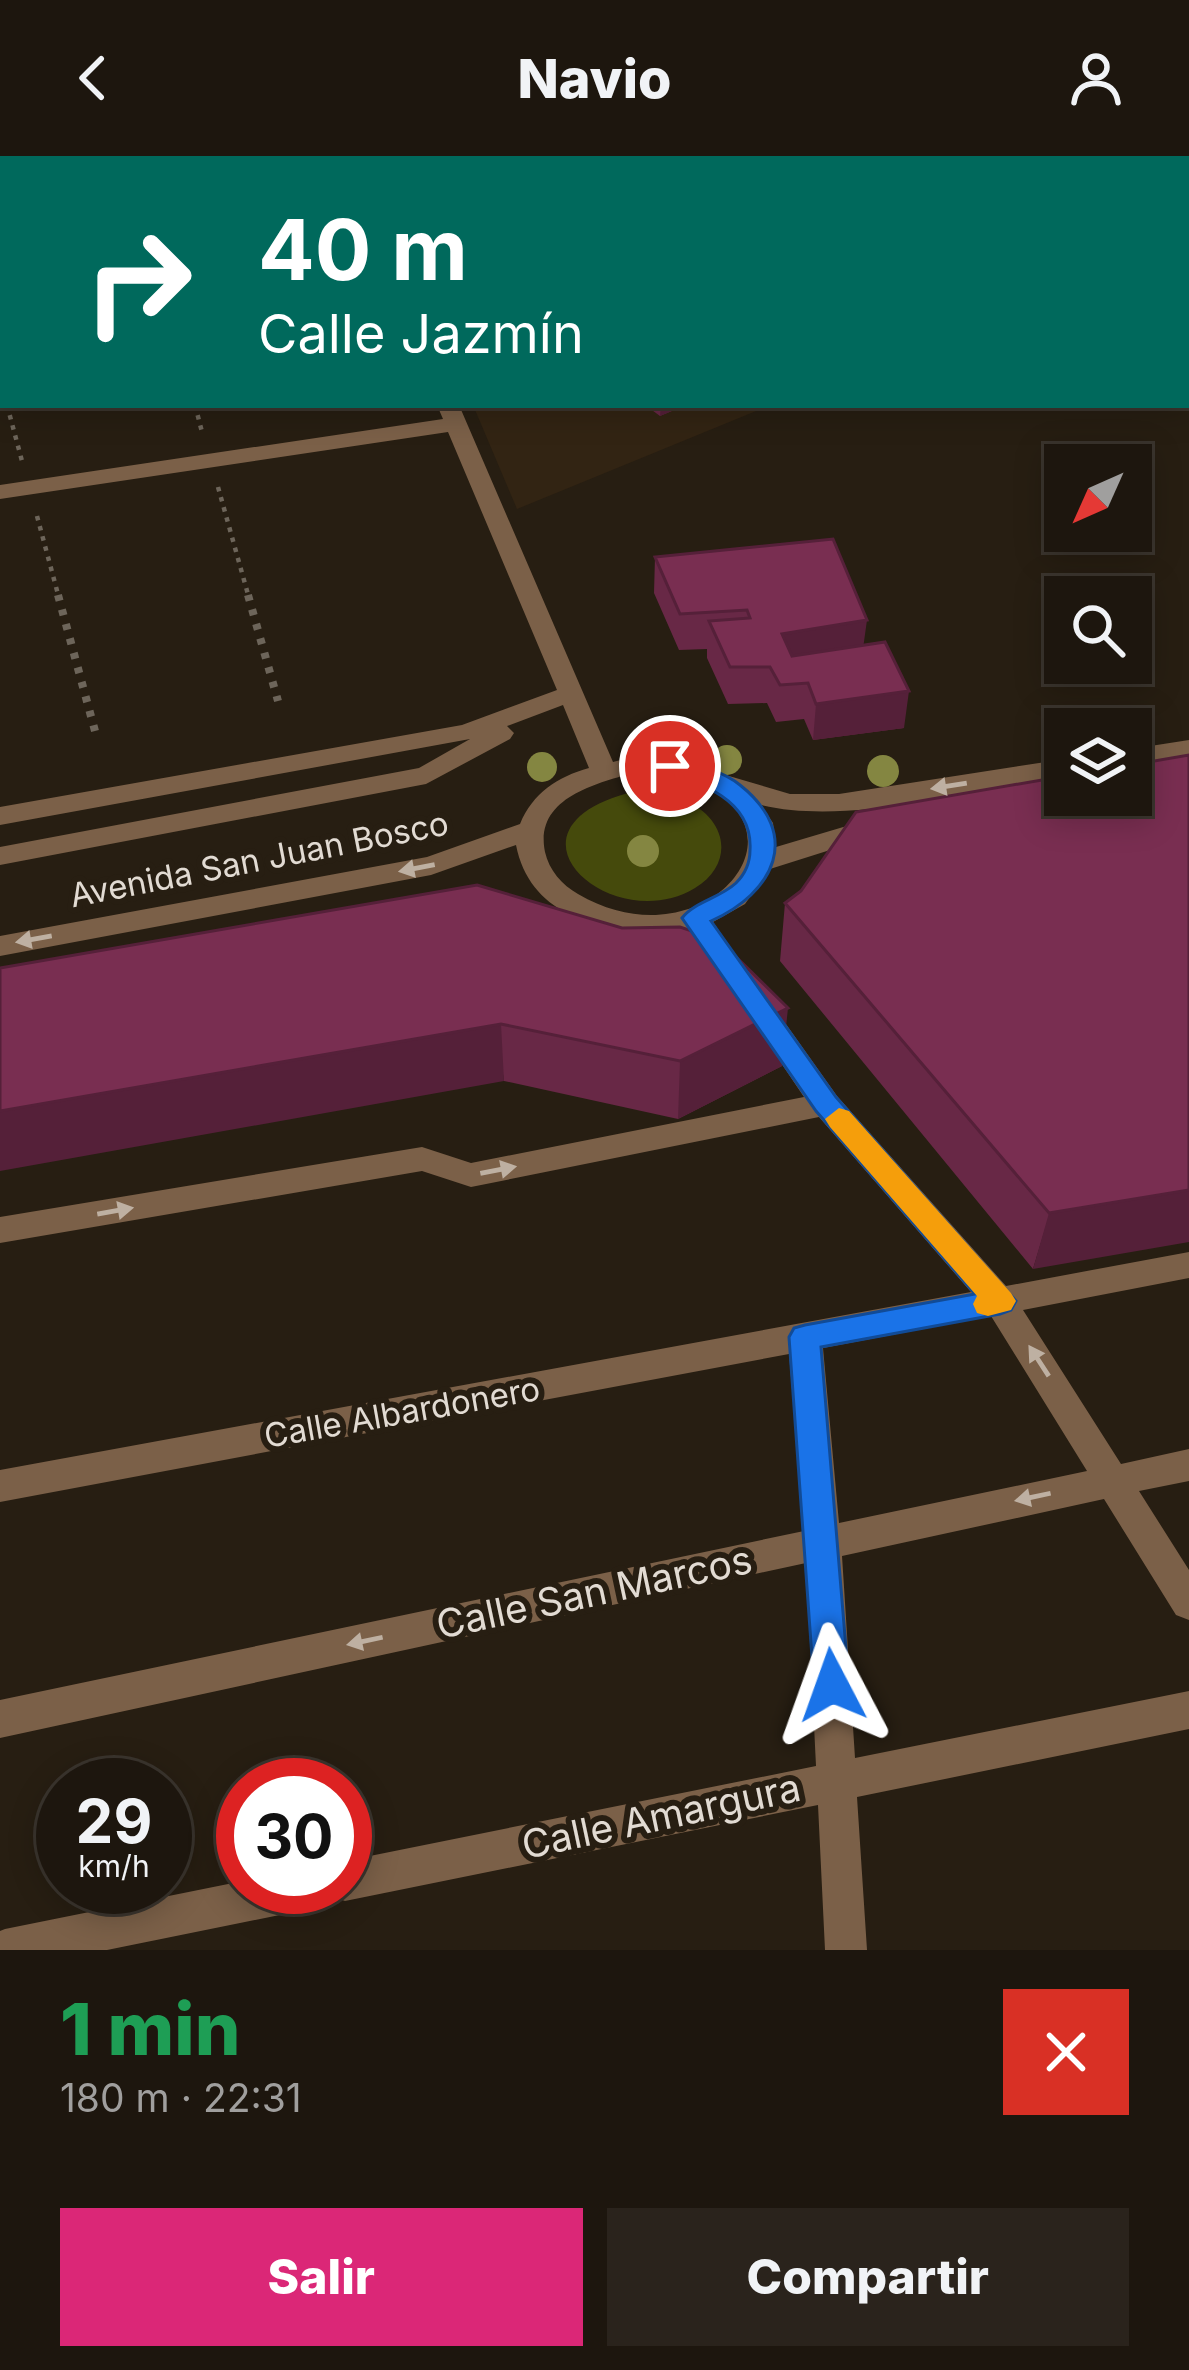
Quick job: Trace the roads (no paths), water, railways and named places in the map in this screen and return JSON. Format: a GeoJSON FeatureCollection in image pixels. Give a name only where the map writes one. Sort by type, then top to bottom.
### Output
{"type":"FeatureCollection","features":[{"type":"Feature","properties":{"kind":"street"},"geometry":{"type":"LineString","coordinates":[[0,492],[210,461],[452,415],[603,769]]}},
{"type":"Feature","properties":{"kind":"street"},"geometry":{"type":"LineString","coordinates":[[0,816],[467,732],[570,694]]}},
{"type":"Feature","properties":{"kind":"street"},"geometry":{"type":"LineString","coordinates":[[0,856],[426,775],[506,729],[522,712]]}},
{"type":"Feature","properties":{"kind":"street"},"geometry":{"type":"LineString","coordinates":[[1152,754],[1189,748]]}},
{"type":"Feature","properties":{"kind":"street"},"geometry":{"type":"LineString","coordinates":[[729,788],[753,811],[764,835],[762,862],[749,885],[726,904],[695,918],[658,925],[586,913],[557,897],[533,866],[528,831],[536,811],[553,793],[603,769],[670,766],[702,774],[729,788],[790,802],[839,803],[1044,771]]}},
{"type":"Feature","properties":{"kind":"street"},"geometry":{"type":"LineString","coordinates":[[762,862],[853,830],[898,823]]}},
{"type":"Feature","properties":{"kind":"street","name":"Avenida San Juan Bosco"},"geometry":{"type":"LineString","coordinates":[[0,946],[431,866],[528,831]]}},
{"type":"Feature","properties":{"kind":"street"},"geometry":{"type":"LineString","coordinates":[[512,898],[557,897]]}},
{"type":"Feature","properties":{"kind":"street"},"geometry":{"type":"LineString","coordinates":[[695,918],[826,1104],[1000,1301],[1189,1603]]}},
{"type":"Feature","properties":{"kind":"street"},"geometry":{"type":"LineString","coordinates":[[0,1230],[422,1159],[471,1175],[826,1104]]}},
{"type":"Feature","properties":{"kind":"street","name":"Calle Albardonero"},"geometry":{"type":"LineString","coordinates":[[0,1486],[1189,1265]]}},
{"type":"Feature","properties":{"kind":"street"},"geometry":{"type":"LineString","coordinates":[[805,1337],[823,1543],[846,1950]]}},
{"type":"Feature","properties":{"kind":"street","name":"Calle San Marcos"},"geometry":{"type":"LineString","coordinates":[[0,1719],[1189,1465]]}},
{"type":"Feature","properties":{"kind":"street","name":"Calle Amargura"},"geometry":{"type":"LineString","coordinates":[[372,1875],[1189,1710]]}},
{"type":"Feature","properties":{"kind":"street"},"geometry":{"type":"LineString","coordinates":[[5,1950],[216,1907]]}}]}
